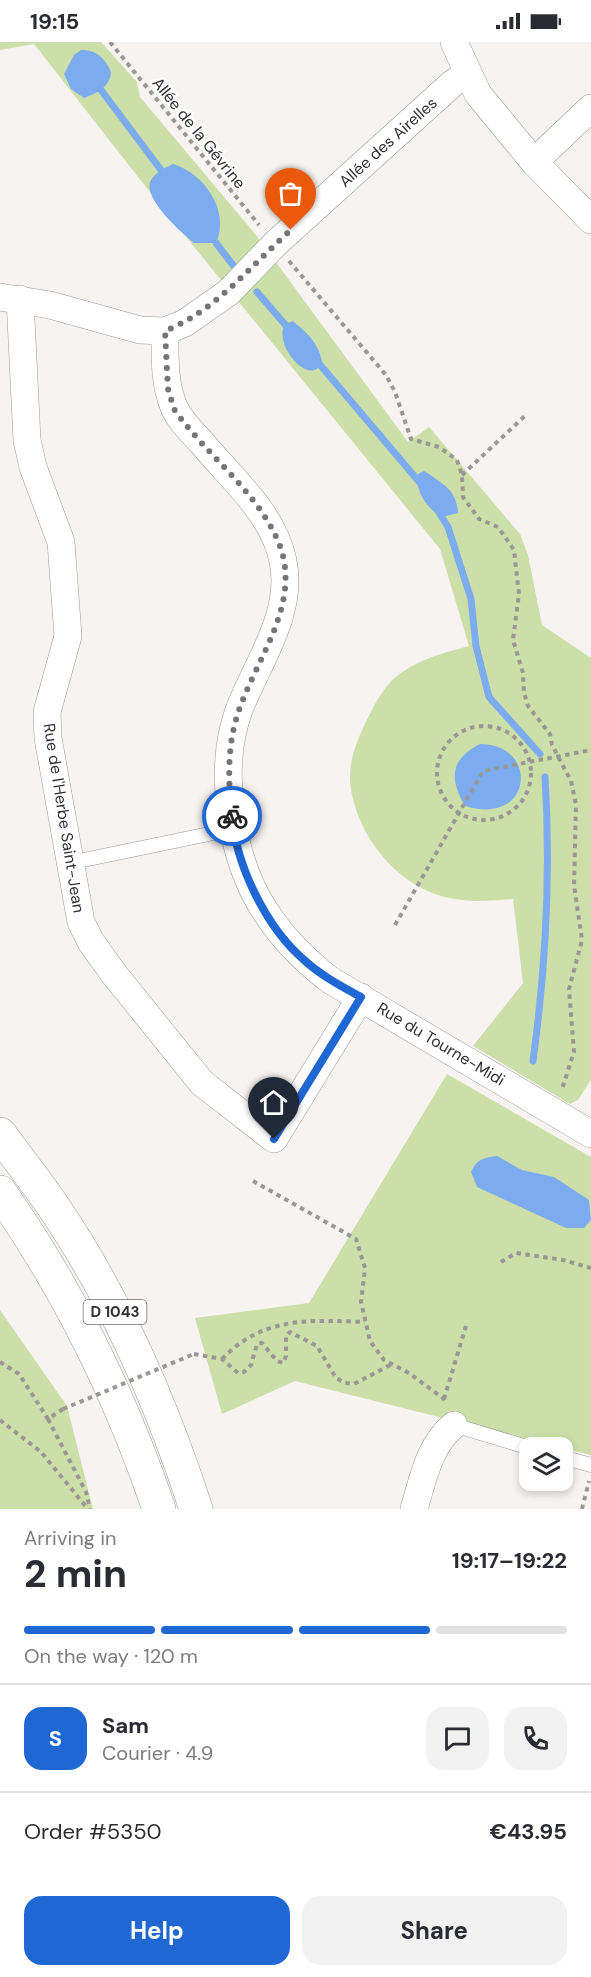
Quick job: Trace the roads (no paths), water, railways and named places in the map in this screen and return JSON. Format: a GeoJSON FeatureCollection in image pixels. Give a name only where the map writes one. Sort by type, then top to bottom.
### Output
{"type":"FeatureCollection","features":[{"type":"Feature","properties":{"kind":"highway","name":"D 1043"},"geometry":{"type":"LineString","coordinates":[[0,1134],[56,1211],[119,1319],[147,1377],[176,1449],[196,1509]]}},
{"type":"Feature","properties":{"kind":"highway","name":"D 1043"},"geometry":{"type":"LineString","coordinates":[[0,1192],[28,1232],[89,1341],[138,1448],[159,1509]]}},
{"type":"Feature","properties":{"kind":"street"},"geometry":{"type":"LineString","coordinates":[[454,42],[478,94],[534,162],[591,220]]}},
{"type":"Feature","properties":{"kind":"street","name":"Allée des Airelles"},"geometry":{"type":"LineString","coordinates":[[10,298],[140,330],[165,331],[185,323],[229,292],[275,244],[453,83],[467,74]]}},
{"type":"Feature","properties":{"kind":"street"},"geometry":{"type":"LineString","coordinates":[[534,162],[591,108]]}},
{"type":"Feature","properties":{"kind":"street","name":"Rue de l'Herbe Saint-Jean"},"geometry":{"type":"LineString","coordinates":[[10,298],[27,440],[33,467],[61,542],[68,636],[47,712],[48,738],[81,922],[114,974],[202,1083],[274,1139],[361,997]]}},
{"type":"Feature","properties":{"kind":"street","name":"Rue du Tourne-Midi"},"geometry":{"type":"LineString","coordinates":[[165,331],[168,389],[174,409],[267,520],[279,543],[284,561],[286,579],[283,610],[238,713],[228,770],[233,829],[250,884],[264,910],[282,935],[302,958],[330,980],[591,1134]]}},
{"type":"Feature","properties":{"kind":"street"},"geometry":{"type":"LineString","coordinates":[[414,1509],[432,1452],[441,1436],[454,1425]]}},
{"type":"Feature","properties":{"kind":"lane"},"geometry":{"type":"LineString","coordinates":[[69,863],[233,829]]}},
{"type":"Feature","properties":{"kind":"lane"},"geometry":{"type":"LineString","coordinates":[[454,1425],[519,1445]]}},
{"type":"Feature","properties":{"kind":"lane"},"geometry":{"type":"LineString","coordinates":[[573,1460],[591,1465]]}},
{"type":"Feature","properties":{"kind":"water"},"geometry":{"type":"Polygon","coordinates":[[[81,50],[91,51],[100,56],[111,72],[105,86],[84,98],[71,89],[64,74],[74,55],[81,50]]]}},
{"type":"Feature","properties":{"kind":"water"},"geometry":{"type":"Polygon","coordinates":[[[173,164],[195,176],[212,195],[220,219],[220,231],[216,243],[194,243],[164,214],[152,196],[149,187],[151,180],[158,172],[173,164]]]}},
{"type":"Feature","properties":{"kind":"water"},"geometry":{"type":"Polygon","coordinates":[[[293,321],[318,348],[322,361],[317,369],[311,371],[295,362],[284,343],[282,333],[285,324],[293,321]]]}},
{"type":"Feature","properties":{"kind":"water"},"geometry":{"type":"Polygon","coordinates":[[[424,471],[452,493],[458,513],[442,517],[427,505],[420,493],[417,480],[418,474],[424,471]]]}},
{"type":"Feature","properties":{"kind":"water"},"geometry":{"type":"Polygon","coordinates":[[[480,744],[499,748],[513,757],[520,769],[520,783],[515,796],[504,805],[488,809],[465,806],[456,787],[455,770],[458,763],[463,756],[480,744]]]}},
{"type":"Feature","properties":{"kind":"water"},"geometry":{"type":"Polygon","coordinates":[[[497,1156],[522,1170],[554,1177],[589,1200],[591,1220],[584,1228],[566,1228],[477,1187],[471,1172],[473,1168],[481,1160],[497,1156]]]}},
{"type":"Feature","properties":{"kind":"waterway"},"geometry":{"type":"LineString","coordinates":[[101,90],[161,170]]}},
{"type":"Feature","properties":{"kind":"waterway"},"geometry":{"type":"LineString","coordinates":[[216,243],[233,265]]}},
{"type":"Feature","properties":{"kind":"waterway"},"geometry":{"type":"LineString","coordinates":[[257,292],[289,329]]}},
{"type":"Feature","properties":{"kind":"waterway"},"geometry":{"type":"LineString","coordinates":[[316,360],[421,484]]}},
{"type":"Feature","properties":{"kind":"waterway"},"geometry":{"type":"LineString","coordinates":[[438,511],[448,527],[471,599],[476,646],[489,697],[540,754]]}},
{"type":"Feature","properties":{"kind":"waterway"},"geometry":{"type":"LineString","coordinates":[[533,1061],[546,919],[545,777]]}}]}
